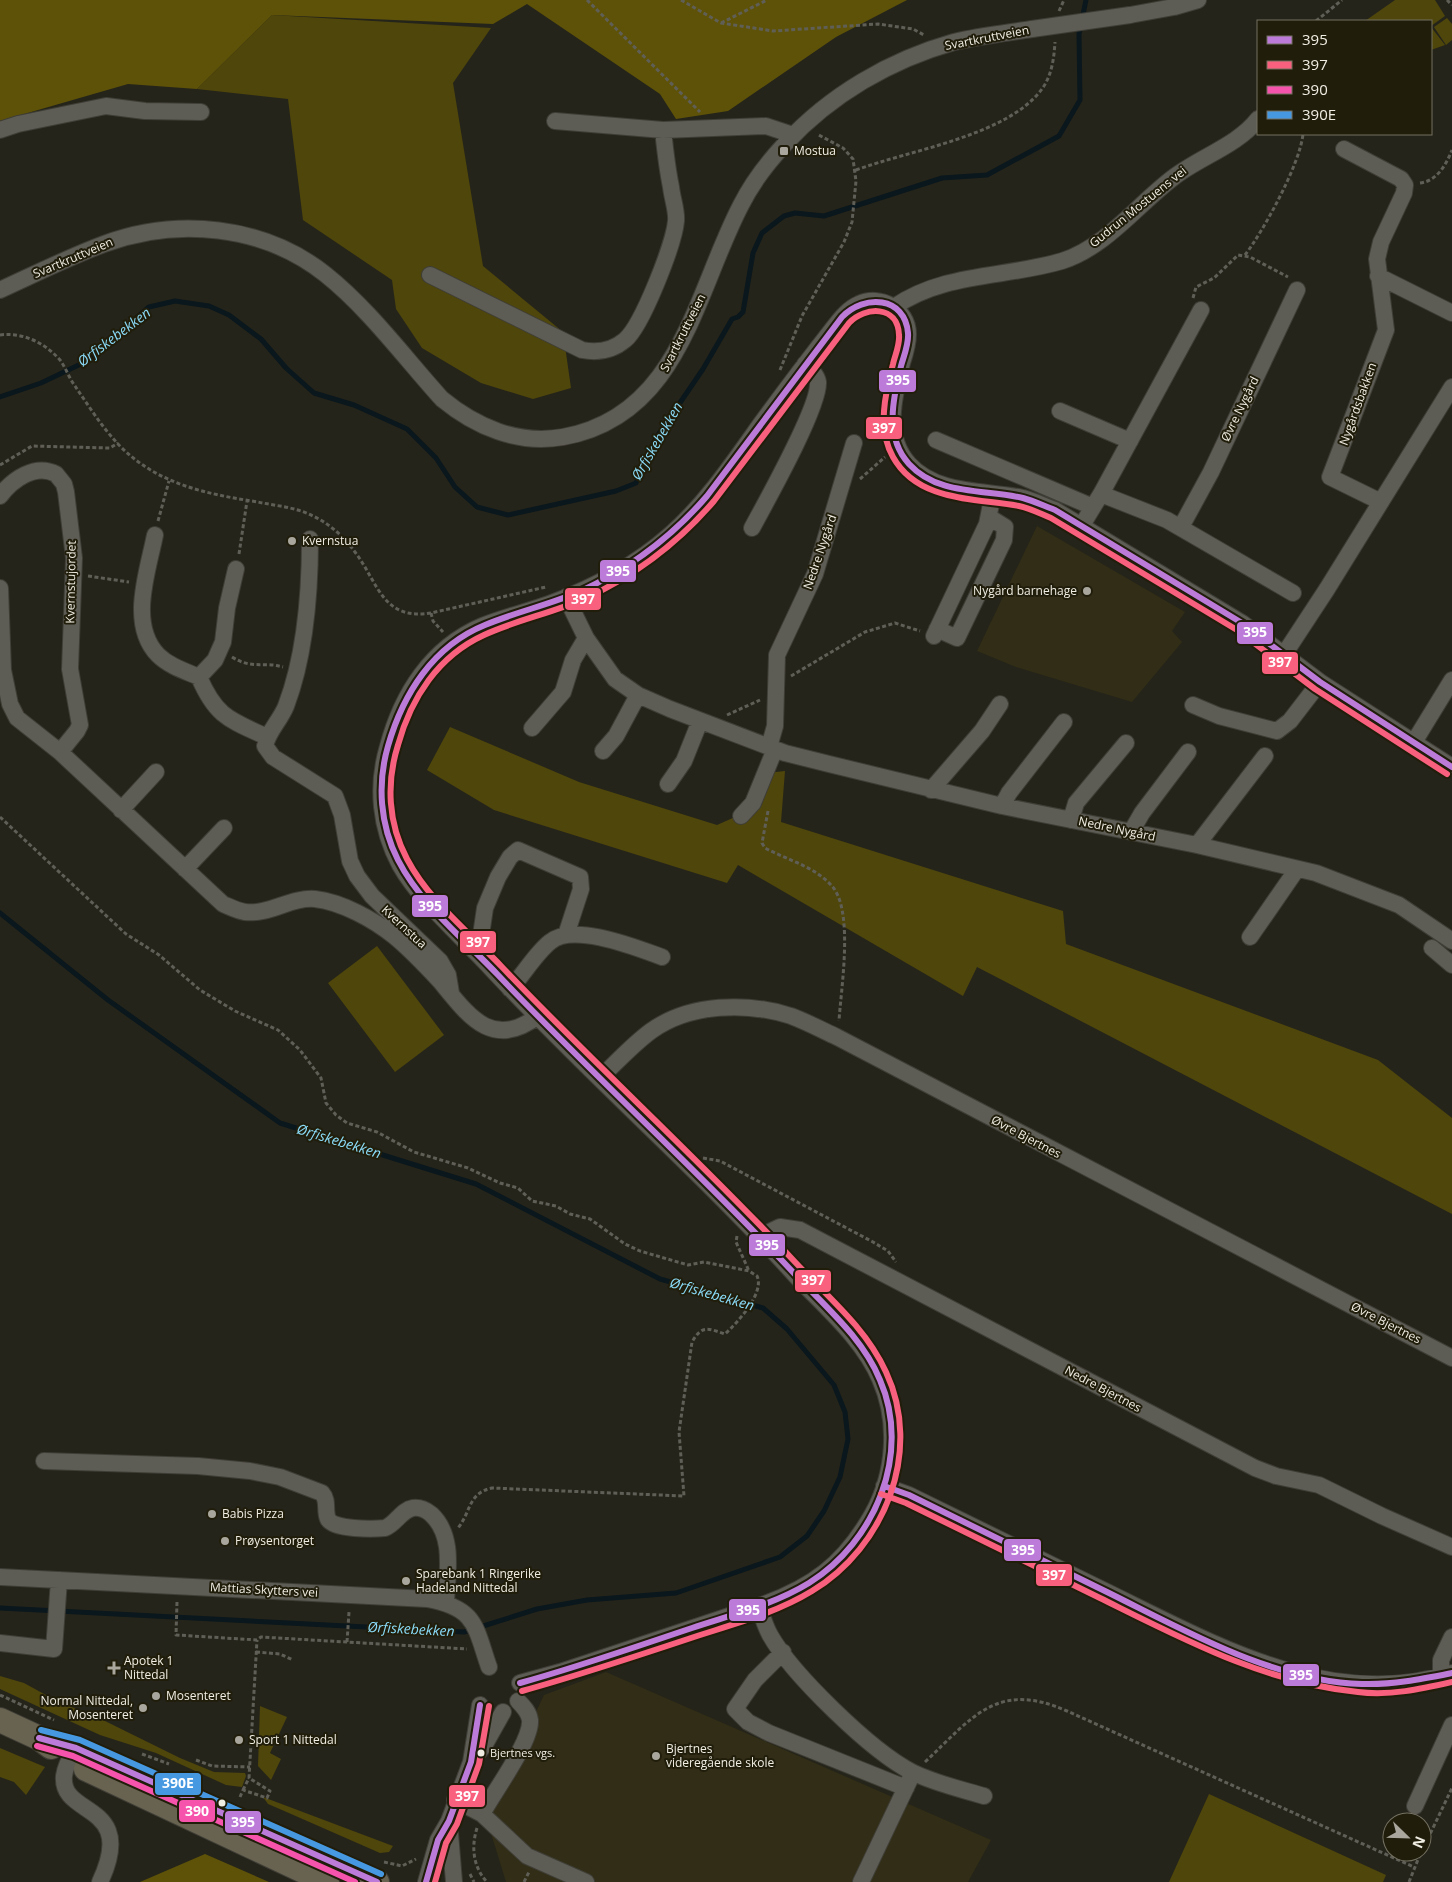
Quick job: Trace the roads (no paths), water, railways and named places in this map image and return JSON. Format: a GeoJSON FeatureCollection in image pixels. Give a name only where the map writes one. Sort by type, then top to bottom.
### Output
{"type":"FeatureCollection","features":[{"type":"Feature","properties":{"kind":"highway"},"geometry":{"type":"LineString","coordinates":[[0,1720],[73,1754],[327,1882]]}},
{"type":"Feature","properties":{"kind":"highway"},"geometry":{"type":"LineString","coordinates":[[73,1754],[377,1882]]}},
{"type":"Feature","properties":{"kind":"street","name":"Svartkruttveien"},"geometry":{"type":"LineString","coordinates":[[0,290],[104,244],[124,238],[188,228],[244,235],[284,249],[304,259],[325,274],[359,306],[442,398],[457,412],[490,429],[508,434],[539,439],[569,436],[603,424],[620,415],[634,405],[658,380],[678,347],[701,300],[741,204],[765,168],[798,130],[839,97],[862,82],[932,49],[981,36],[1130,15],[1174,7],[1198,0]]}},
{"type":"Feature","properties":{"kind":"street"},"geometry":{"type":"LineString","coordinates":[[0,130],[18,124],[106,106],[145,111],[200,112]]}},
{"type":"Feature","properties":{"kind":"street","name":"Gudrun Mostuens vei"},"geometry":{"type":"LineString","coordinates":[[894,307],[931,287],[1048,264],[1076,255],[1099,241],[1174,176],[1245,133],[1257,120]]}},
{"type":"Feature","properties":{"kind":"street"},"geometry":{"type":"LineString","coordinates":[[555,121],[663,130],[766,126],[798,130]]}},
{"type":"Feature","properties":{"kind":"street"},"geometry":{"type":"LineString","coordinates":[[430,275],[582,350],[595,353],[614,347],[625,340],[637,323],[661,273],[675,230],[676,215],[663,130]]}},
{"type":"Feature","properties":{"kind":"street","name":"Nygårdsbakken"},"geometry":{"type":"LineString","coordinates":[[1344,150],[1401,179],[1405,185],[1404,193],[1378,252],[1378,276],[1386,330],[1330,477],[1381,502]]}},
{"type":"Feature","properties":{"kind":"street"},"geometry":{"type":"LineString","coordinates":[[1378,276],[1452,313]]}},
{"type":"Feature","properties":{"kind":"street","name":"Øvre Nygård"},"geometry":{"type":"LineString","coordinates":[[1181,527],[1204,486],[1297,290]]}},
{"type":"Feature","properties":{"kind":"street"},"geometry":{"type":"LineString","coordinates":[[520,1683],[560,1672],[790,1595],[828,1571],[864,1528],[884,1486],[891,1455],[892,1428],[888,1403],[874,1367],[845,1328],[760,1237],[510,989],[406,876],[393,851],[384,821],[380,791],[388,744],[412,686],[440,652],[462,636],[486,624],[566,598],[616,573],[653,548],[678,527],[728,469],[834,327],[857,304],[874,300],[894,307],[905,320],[908,335],[893,407],[893,427],[898,448],[913,468],[928,479],[955,487],[1032,501],[1055,510],[1228,613],[1285,653],[1320,682],[1452,767]]}},
{"type":"Feature","properties":{"kind":"street"},"geometry":{"type":"LineString","coordinates":[[1082,525],[1097,501],[1201,310]]}},
{"type":"Feature","properties":{"kind":"street"},"geometry":{"type":"LineString","coordinates":[[752,528],[797,441],[817,393],[818,380],[812,370],[805,364]]}},
{"type":"Feature","properties":{"kind":"street"},"geometry":{"type":"LineString","coordinates":[[1285,653],[1452,387]]}},
{"type":"Feature","properties":{"kind":"street"},"geometry":{"type":"LineString","coordinates":[[1060,411],[1130,441]]}},
{"type":"Feature","properties":{"kind":"street"},"geometry":{"type":"LineString","coordinates":[[936,440],[1097,501],[1181,527],[1293,593]]}},
{"type":"Feature","properties":{"kind":"street","name":"Nedre Nygård"},"geometry":{"type":"LineString","coordinates":[[772,748],[775,726],[777,655],[815,574],[854,443]]}},
{"type":"Feature","properties":{"kind":"street","name":"Kvernstujordet"},"geometry":{"type":"LineString","coordinates":[[0,496],[13,482],[29,473],[52,472],[64,484],[70,511],[73,574],[70,669],[80,724],[77,732],[60,752]]}},
{"type":"Feature","properties":{"kind":"street"},"geometry":{"type":"LineString","coordinates":[[935,632],[989,517],[993,494]]}},
{"type":"Feature","properties":{"kind":"street"},"geometry":{"type":"LineString","coordinates":[[155,535],[145,585],[142,614],[152,646],[159,655],[179,669],[199,677],[210,700],[224,716],[267,737],[279,722],[286,706],[295,671],[310,595],[310,539]]}},
{"type":"Feature","properties":{"kind":"street"},"geometry":{"type":"LineString","coordinates":[[199,677],[219,652],[223,642],[236,569]]}},
{"type":"Feature","properties":{"kind":"street"},"geometry":{"type":"LineString","coordinates":[[0,588],[3,670],[12,710],[21,723],[60,752],[223,904],[244,912],[267,910],[298,901],[315,899],[356,913],[393,936],[428,968],[452,995]]}},
{"type":"Feature","properties":{"kind":"street","name":"Nedre Nygård"},"geometry":{"type":"LineString","coordinates":[[566,598],[586,638],[616,679],[638,695],[700,721],[772,748],[931,790],[1196,845],[1298,869],[1387,899],[1420,917],[1452,941]]}},
{"type":"Feature","properties":{"kind":"street"},"geometry":{"type":"LineString","coordinates":[[532,728],[563,692],[572,660],[586,638]]}},
{"type":"Feature","properties":{"kind":"street"},"geometry":{"type":"LineString","coordinates":[[1414,742],[1452,680]]}},
{"type":"Feature","properties":{"kind":"street"},"geometry":{"type":"LineString","coordinates":[[1193,705],[1219,716],[1278,731],[1290,722],[1320,682]]}},
{"type":"Feature","properties":{"kind":"street"},"geometry":{"type":"LineString","coordinates":[[603,751],[616,736],[638,695]]}},
{"type":"Feature","properties":{"kind":"street"},"geometry":{"type":"LineString","coordinates":[[931,790],[982,731],[1000,704]]}},
{"type":"Feature","properties":{"kind":"street"},"geometry":{"type":"LineString","coordinates":[[668,784],[684,761],[700,721]]}},
{"type":"Feature","properties":{"kind":"street"},"geometry":{"type":"LineString","coordinates":[[1002,806],[1009,793],[1064,722]]}},
{"type":"Feature","properties":{"kind":"street","name":"Kvernstua"},"geometry":{"type":"LineString","coordinates":[[267,737],[265,746],[274,757],[335,796],[340,809],[350,862],[357,876],[372,896],[440,961],[448,975],[452,995],[469,1016],[491,1029],[512,1030],[526,1025],[538,1016]]}},
{"type":"Feature","properties":{"kind":"street"},"geometry":{"type":"LineString","coordinates":[[1071,820],[1076,803],[1126,743]]}},
{"type":"Feature","properties":{"kind":"street"},"geometry":{"type":"LineString","coordinates":[[741,816],[753,803],[772,748]]}},
{"type":"Feature","properties":{"kind":"street"},"geometry":{"type":"LineString","coordinates":[[1131,832],[1188,752]]}},
{"type":"Feature","properties":{"kind":"street"},"geometry":{"type":"LineString","coordinates":[[1196,845],[1265,756]]}},
{"type":"Feature","properties":{"kind":"street"},"geometry":{"type":"LineString","coordinates":[[121,810],[156,772]]}},
{"type":"Feature","properties":{"kind":"street"},"geometry":{"type":"LineString","coordinates":[[185,869],[224,828]]}},
{"type":"Feature","properties":{"kind":"street"},"geometry":{"type":"LineString","coordinates":[[471,947],[481,935],[485,908],[498,877],[510,857],[518,850],[580,877],[581,889],[566,935]]}},
{"type":"Feature","properties":{"kind":"street"},"geometry":{"type":"LineString","coordinates":[[1250,937],[1298,869]]}},
{"type":"Feature","properties":{"kind":"street"},"geometry":{"type":"LineString","coordinates":[[510,989],[549,942],[566,935],[587,935],[662,956]]}},
{"type":"Feature","properties":{"kind":"street"},"geometry":{"type":"LineString","coordinates":[[1432,948],[1452,965]]}},
{"type":"Feature","properties":{"kind":"street","name":"Øvre Bjertnes"},"geometry":{"type":"LineString","coordinates":[[600,1078],[652,1030],[667,1022],[697,1011],[736,1007],[756,1008],[792,1017],[834,1035],[1452,1358]]}},
{"type":"Feature","properties":{"kind":"street","name":"Nedre Bjertnes"},"geometry":{"type":"LineString","coordinates":[[760,1237],[780,1227],[792,1227],[1255,1468],[1276,1476],[1319,1485],[1452,1547]]}},
{"type":"Feature","properties":{"kind":"street"},"geometry":{"type":"LineString","coordinates":[[44,1461],[198,1466],[267,1473],[322,1493],[326,1498],[328,1518],[335,1525],[385,1528],[411,1508],[422,1508],[438,1521],[446,1537],[448,1547],[446,1603]]}},
{"type":"Feature","properties":{"kind":"street"},"geometry":{"type":"LineString","coordinates":[[884,1486],[922,1501],[1205,1640],[1256,1662],[1307,1676],[1363,1683],[1404,1683],[1447,1675],[1441,1660],[1452,1637]]}},
{"type":"Feature","properties":{"kind":"street","name":"Mattias Skytters vei"},"geometry":{"type":"LineString","coordinates":[[0,1577],[59,1588],[413,1597],[446,1603],[467,1616],[477,1629],[476,1645],[489,1667]]}},
{"type":"Feature","properties":{"kind":"street"},"geometry":{"type":"LineString","coordinates":[[0,1643],[54,1649],[58,1623],[59,1588]]}},
{"type":"Feature","properties":{"kind":"street"},"geometry":{"type":"LineString","coordinates":[[759,1606],[766,1629],[802,1678],[847,1721],[891,1759],[913,1773],[984,1796]]}},
{"type":"Feature","properties":{"kind":"street"},"geometry":{"type":"LineString","coordinates":[[783,1652],[755,1680],[735,1709],[748,1722],[769,1733],[906,1788]]}},
{"type":"Feature","properties":{"kind":"street"},"geometry":{"type":"LineString","coordinates":[[482,1814],[527,1737],[530,1722],[528,1715],[518,1701]]}},
{"type":"Feature","properties":{"kind":"street"},"geometry":{"type":"LineString","coordinates":[[426,1882],[438,1840],[449,1821],[455,1800],[471,1762],[480,1705]]}},
{"type":"Feature","properties":{"kind":"street"},"geometry":{"type":"LineString","coordinates":[[471,1762],[485,1744],[503,1712]]}},
{"type":"Feature","properties":{"kind":"street"},"geometry":{"type":"LineString","coordinates":[[1415,1806],[1452,1725]]}},
{"type":"Feature","properties":{"kind":"street"},"geometry":{"type":"LineString","coordinates":[[73,1754],[64,1774],[67,1790],[73,1799],[102,1820],[110,1832],[112,1845],[109,1860],[100,1882]]}},
{"type":"Feature","properties":{"kind":"street"},"geometry":{"type":"LineString","coordinates":[[861,1882],[913,1773]]}},
{"type":"Feature","properties":{"kind":"street"},"geometry":{"type":"LineString","coordinates":[[455,1800],[482,1814],[502,1835],[527,1856],[586,1882]]}},
{"type":"Feature","properties":{"kind":"street"},"geometry":{"type":"LineString","coordinates":[[449,1821],[454,1882]]}},
{"type":"Feature","properties":{"kind":"waterway","name":"Ørfiskebekken"},"geometry":{"type":"LineString","coordinates":[[0,397],[41,383],[87,361],[149,307],[175,301],[209,306],[229,315],[261,339],[286,368],[314,393],[354,405],[407,429],[436,458],[455,487],[477,507],[508,515],[616,491],[636,483],[656,438],[703,369],[732,319],[738,317],[743,312],[753,253],[762,233],[784,216],[795,213],[824,216],[942,178],[987,175],[1059,136],[1080,100],[1079,34],[1086,0]]}},
{"type":"Feature","properties":{"kind":"waterway","name":"Ørfiskebekken"},"geometry":{"type":"LineString","coordinates":[[0,913],[108,1000],[280,1123],[476,1184],[660,1279],[763,1308],[787,1329],[834,1385],[845,1412],[848,1439],[840,1477],[824,1511],[807,1536],[780,1557],[676,1593],[587,1600],[537,1609],[464,1632],[0,1608]]}},
{"type":"Feature","properties":{"kind":"place","name":"Mostua"},"geometry":{"type":"Point","coordinates":[784,151]}},
{"type":"Feature","properties":{"kind":"place","name":"Kvernstua"},"geometry":{"type":"Point","coordinates":[292,541]}},
{"type":"Feature","properties":{"kind":"place","name":"Nygård barnehage"},"geometry":{"type":"Point","coordinates":[1087,591]}},
{"type":"Feature","properties":{"kind":"place","name":"Babis Pizza"},"geometry":{"type":"Point","coordinates":[212,1514]}},
{"type":"Feature","properties":{"kind":"place","name":"Prøysentorget"},"geometry":{"type":"Point","coordinates":[225,1541]}},
{"type":"Feature","properties":{"kind":"place","name":"Sparebank 1 Ringerike Hadeland Nittedal"},"geometry":{"type":"Point","coordinates":[406,1581]}},
{"type":"Feature","properties":{"kind":"place","name":"Apotek 1 Nittedal"},"geometry":{"type":"Point","coordinates":[114,1668]}},
{"type":"Feature","properties":{"kind":"place","name":"Mosenteret"},"geometry":{"type":"Point","coordinates":[156,1696]}},
{"type":"Feature","properties":{"kind":"place","name":"Normal Nittedal, Mosenteret"},"geometry":{"type":"Point","coordinates":[143,1708]}},
{"type":"Feature","properties":{"kind":"place","name":"Sport 1 Nittedal"},"geometry":{"type":"Point","coordinates":[239,1740]}},
{"type":"Feature","properties":{"kind":"place","name":"Bjertnes vgs."},"geometry":{"type":"Point","coordinates":[481,1753]}},
{"type":"Feature","properties":{"kind":"place","name":"Bjertnes videregående skole"},"geometry":{"type":"Point","coordinates":[656,1756]}}]}
